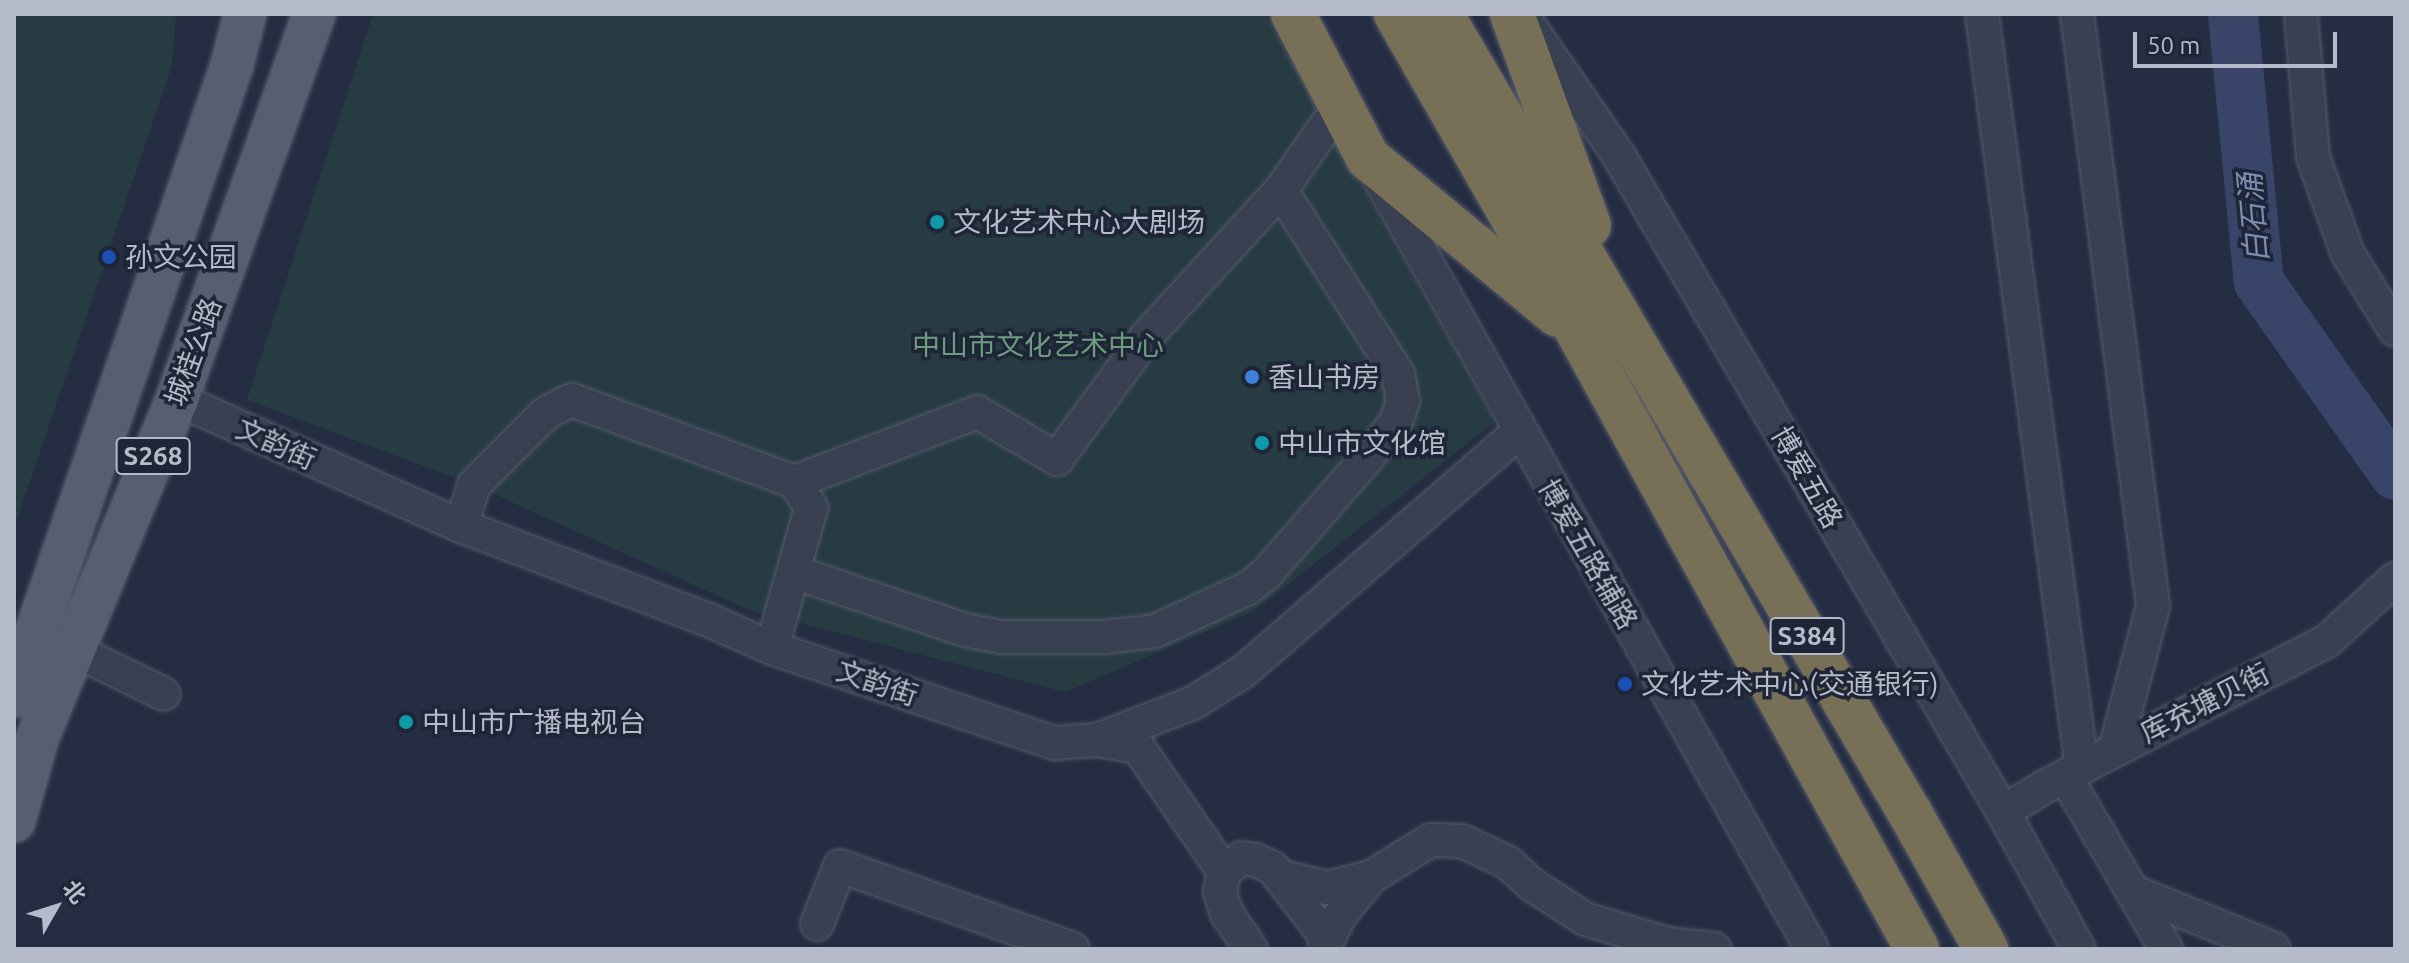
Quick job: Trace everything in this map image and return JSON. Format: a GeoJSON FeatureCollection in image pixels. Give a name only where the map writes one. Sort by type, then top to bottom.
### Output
{"type":"FeatureCollection","features":[{"type":"Feature","properties":{"kind":"highway"},"geometry":{"type":"LineString","coordinates":[[1293,14],[1368,158],[1578,332]]}},
{"type":"Feature","properties":{"kind":"highway","name":"S384"},"geometry":{"type":"LineString","coordinates":[[1396,14],[1578,332],[1917,949]]}},
{"type":"Feature","properties":{"kind":"highway","name":"S384"},"geometry":{"type":"LineString","coordinates":[[1441,14],[1986,949]]}},
{"type":"Feature","properties":{"kind":"highway"},"geometry":{"type":"LineString","coordinates":[[1512,14],[1625,325]]}},
{"type":"Feature","properties":{"kind":"main road"},"geometry":{"type":"LineString","coordinates":[[287,88],[299,14]]}},
{"type":"Feature","properties":{"kind":"main road","name":"城桂公路"},"geometry":{"type":"LineString","coordinates":[[14,821],[37,739],[177,399],[314,14]]}},
{"type":"Feature","properties":{"kind":"main road","name":"城桂公路"},"geometry":{"type":"LineString","coordinates":[[14,696],[232,65],[244,16]]}},
{"type":"Feature","properties":{"kind":"street","name":"博爱五路"},"geometry":{"type":"LineString","coordinates":[[1520,14],[1619,156],[2003,812],[2079,949]]}},
{"type":"Feature","properties":{"kind":"street"},"geometry":{"type":"LineString","coordinates":[[1982,14],[2073,772],[2132,891],[2166,949]]}},
{"type":"Feature","properties":{"kind":"street"},"geometry":{"type":"LineString","coordinates":[[2077,14],[2153,606],[2115,750]]}},
{"type":"Feature","properties":{"kind":"street"},"geometry":{"type":"LineString","coordinates":[[2301,14],[2313,157],[2348,254],[2395,330]]}},
{"type":"Feature","properties":{"kind":"street"},"geometry":{"type":"LineString","coordinates":[[795,482],[977,412],[1057,459],[1147,336],[1281,190],[1327,124],[1343,109]]}},
{"type":"Feature","properties":{"kind":"street","name":"博爱五路辅路"},"geometry":{"type":"LineString","coordinates":[[1368,158],[1519,432],[1812,949]]}},
{"type":"Feature","properties":{"kind":"street"},"geometry":{"type":"LineString","coordinates":[[794,572],[965,630],[1000,637],[1104,637],[1155,631],[1248,588],[1267,573],[1377,446],[1396,422],[1403,401],[1398,374],[1281,190]]}},
{"type":"Feature","properties":{"kind":"street","name":"文韵街"},"geometry":{"type":"LineString","coordinates":[[177,399],[461,526],[711,621],[772,648],[1055,743],[1097,740],[1193,703],[1244,671],[1519,432]]}},
{"type":"Feature","properties":{"kind":"street"},"geometry":{"type":"LineString","coordinates":[[461,526],[474,485],[546,413],[572,400],[795,482],[811,508],[772,648]]}},
{"type":"Feature","properties":{"kind":"street","name":"库充塘贝街"},"geometry":{"type":"LineString","coordinates":[[2003,812],[2073,772],[2327,641],[2395,580]]}},
{"type":"Feature","properties":{"kind":"street"},"geometry":{"type":"LineString","coordinates":[[72,649],[164,694]]}},
{"type":"Feature","properties":{"kind":"street"},"geometry":{"type":"LineString","coordinates":[[1166,713],[1156,739],[1232,865]]}},
{"type":"Feature","properties":{"kind":"street"},"geometry":{"type":"LineString","coordinates":[[1097,740],[1138,747],[1232,865]]}},
{"type":"Feature","properties":{"kind":"street"},"geometry":{"type":"LineString","coordinates":[[1279,876],[1327,888],[1371,877],[1431,840],[1462,841],[1507,862],[1534,886],[1585,919],[1639,937],[1715,949]]}},
{"type":"Feature","properties":{"kind":"street"},"geometry":{"type":"LineString","coordinates":[[1232,865],[1256,860],[1273,868],[1326,937],[1326,947]]}},
{"type":"Feature","properties":{"kind":"street"},"geometry":{"type":"LineString","coordinates":[[1232,865],[1220,892],[1227,914],[1251,949]]}},
{"type":"Feature","properties":{"kind":"street"},"geometry":{"type":"LineString","coordinates":[[817,924],[840,866],[879,877],[1073,949]]}},
{"type":"Feature","properties":{"kind":"street"},"geometry":{"type":"LineString","coordinates":[[1326,947],[1339,917],[1371,877]]}},
{"type":"Feature","properties":{"kind":"street"},"geometry":{"type":"LineString","coordinates":[[2132,891],[2274,949]]}},
{"type":"Feature","properties":{"kind":"street"},"geometry":{"type":"LineString","coordinates":[[1225,949],[1227,914]]}},
{"type":"Feature","properties":{"kind":"green space"},"geometry":{"type":"Polygon","coordinates":[[[14,14],[176,14],[172,66],[14,528],[14,14]]]}},
{"type":"Feature","properties":{"kind":"green space","name":"中山市文化艺术中心"},"geometry":{"type":"Polygon","coordinates":[[[373,14],[1265,14],[1495,422],[1253,612],[1065,692],[749,610],[474,485],[247,400],[373,14]]]}},
{"type":"Feature","properties":{"kind":"waterway","name":"白石涌"},"geometry":{"type":"LineString","coordinates":[[2233,14],[2259,282],[2395,475]]}},
{"type":"Feature","properties":{"kind":"place","name":"文化艺术中心大剧场"},"geometry":{"type":"Point","coordinates":[937,222]}},
{"type":"Feature","properties":{"kind":"place","name":"孙文公园"},"geometry":{"type":"Point","coordinates":[109,257]}},
{"type":"Feature","properties":{"kind":"place","name":"香山书房"},"geometry":{"type":"Point","coordinates":[1252,377]}},
{"type":"Feature","properties":{"kind":"place","name":"中山市文化馆"},"geometry":{"type":"Point","coordinates":[1262,443]}},
{"type":"Feature","properties":{"kind":"place","name":"文化艺术中心(交通银行)"},"geometry":{"type":"Point","coordinates":[1625,684]}},
{"type":"Feature","properties":{"kind":"place","name":"中山市广播电视台"},"geometry":{"type":"Point","coordinates":[406,722]}}]}
